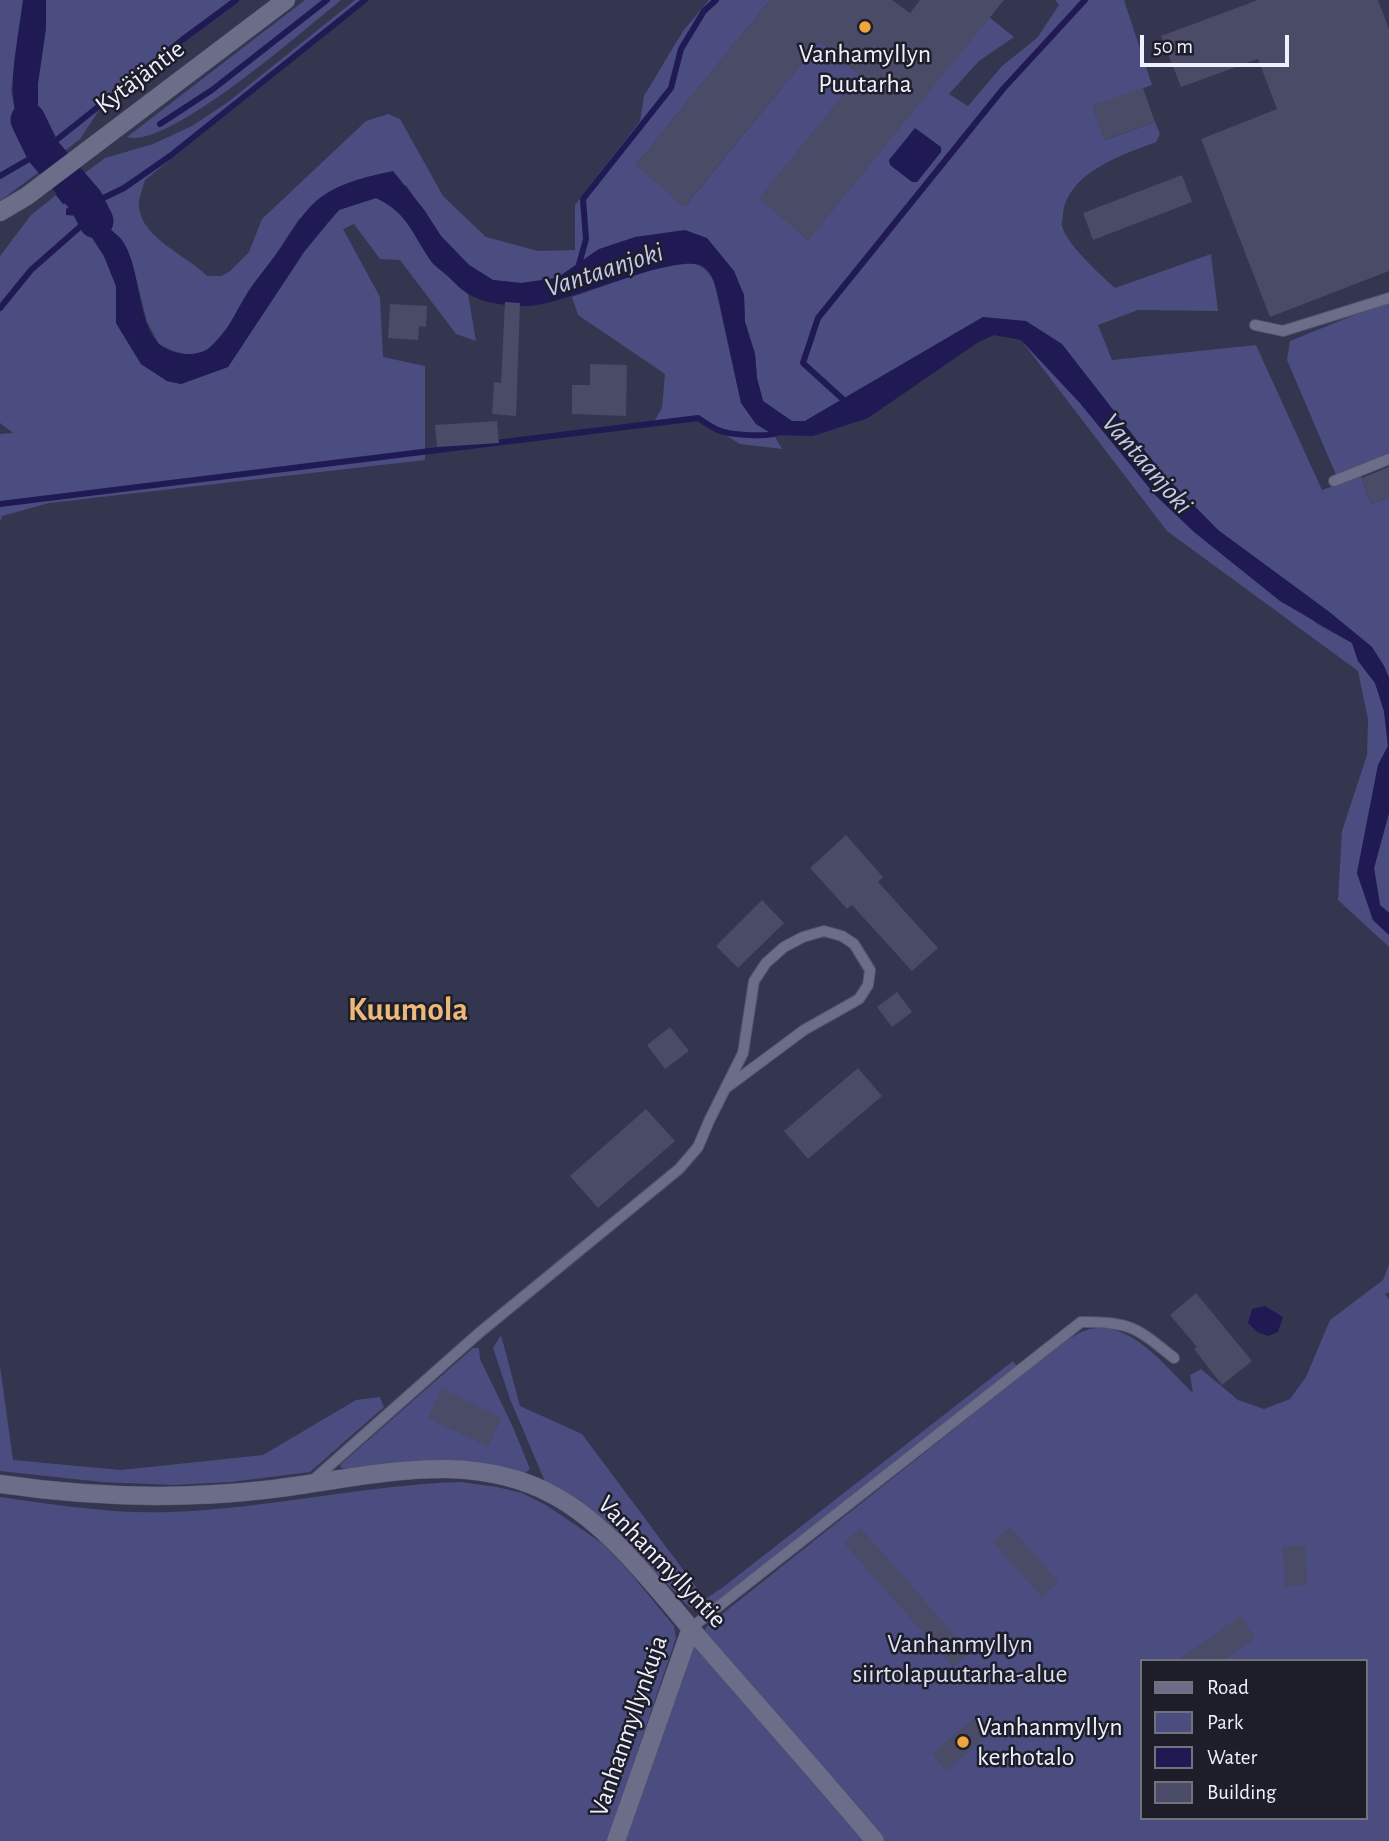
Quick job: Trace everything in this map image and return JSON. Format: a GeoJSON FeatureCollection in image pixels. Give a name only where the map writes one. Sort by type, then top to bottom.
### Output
{"type":"FeatureCollection","features":[{"type":"Feature","properties":{"kind":"street","name":"Kytäjäntie"},"geometry":{"type":"LineString","coordinates":[[0,212],[27,196],[286,0]]}},
{"type":"Feature","properties":{"kind":"street","name":"Kytäjäntie"},"geometry":{"type":"LineString","coordinates":[[0,226],[27,196]]}},
{"type":"Feature","properties":{"kind":"street","name":"Vanhanmyllyntie"},"geometry":{"type":"LineString","coordinates":[[0,1483],[122,1496],[183,1497],[412,1470],[450,1469],[490,1473],[532,1485],[555,1495],[605,1534],[691,1628],[875,1841]]}},
{"type":"Feature","properties":{"kind":"street","name":"Vanhanmyllynkuja"},"geometry":{"type":"LineString","coordinates":[[616,1841],[691,1628]]}},
{"type":"Feature","properties":{"kind":"lane"},"geometry":{"type":"LineString","coordinates":[[1255,325],[1283,331],[1389,298]]}},
{"type":"Feature","properties":{"kind":"lane"},"geometry":{"type":"LineString","coordinates":[[1334,481],[1389,459]]}},
{"type":"Feature","properties":{"kind":"lane"},"geometry":{"type":"LineString","coordinates":[[309,1484],[479,1333],[679,1169],[698,1147],[726,1088],[743,1053],[754,981],[766,963],[785,947],[803,937],[824,931],[842,936],[854,944],[870,970],[868,985],[859,999],[804,1030],[726,1088]]}},
{"type":"Feature","properties":{"kind":"lane"},"geometry":{"type":"LineString","coordinates":[[691,1628],[1082,1322],[1113,1321],[1141,1331],[1174,1358]]}},
{"type":"Feature","properties":{"kind":"green space"},"geometry":{"type":"Polygon","coordinates":[[[0,0],[23,0],[11,91],[25,149],[39,172],[0,201],[0,0]]]}},
{"type":"Feature","properties":{"kind":"green space"},"geometry":{"type":"Polygon","coordinates":[[[46,0],[236,0],[105,101],[80,139],[62,153],[38,117],[38,83],[46,28],[46,0]]]}},
{"type":"Feature","properties":{"kind":"green space"},"geometry":{"type":"Polygon","coordinates":[[[305,0],[341,0],[269,59],[204,107],[147,136],[127,137],[305,0]]]}},
{"type":"Feature","properties":{"kind":"green space"},"geometry":{"type":"Polygon","coordinates":[[[355,0],[368,0],[145,180],[139,207],[148,228],[207,276],[221,276],[229,272],[249,252],[262,219],[366,121],[388,114],[400,119],[443,196],[486,237],[538,251],[575,250],[575,205],[640,121],[644,96],[683,31],[709,0],[770,0],[636,165],[685,206],[820,41],[860,75],[760,198],[808,240],[989,17],[1014,37],[979,61],[949,94],[968,106],[1002,66],[1037,38],[1059,5],[1055,0],[1124,0],[1152,85],[1093,106],[1105,140],[1155,122],[1160,134],[1156,142],[1112,160],[1085,177],[1066,201],[1062,226],[1077,251],[1115,288],[1211,254],[1218,311],[1138,310],[1098,325],[1112,360],[1256,345],[1322,490],[1361,476],[1371,504],[1389,497],[1389,678],[1372,647],[1218,530],[1163,474],[1062,345],[983,317],[805,421],[792,422],[763,401],[755,354],[745,322],[744,295],[707,238],[599,249],[557,278],[521,283],[493,280],[469,265],[441,236],[406,185],[299,219],[249,290],[228,327],[208,350],[190,355],[159,344],[147,322],[132,262],[121,239],[106,226],[102,199],[78,178],[105,158],[153,144],[192,126],[228,102],[355,0]]]}},
{"type":"Feature","properties":{"kind":"green space"},"geometry":{"type":"Polygon","coordinates":[[[56,195],[63,204],[72,201],[78,216],[104,256],[116,286],[116,323],[141,364],[167,381],[181,384],[228,367],[304,252],[339,210],[376,198],[393,205],[409,223],[432,263],[468,294],[476,341],[456,334],[400,260],[380,259],[354,224],[343,229],[380,297],[383,357],[425,366],[425,460],[49,503],[2,516],[0,522],[0,434],[13,433],[0,423],[0,256],[31,215],[56,195]]]}},
{"type":"Feature","properties":{"kind":"green space"},"geometry":{"type":"Polygon","coordinates":[[[681,262],[700,266],[714,281],[741,403],[756,424],[774,435],[782,449],[740,444],[698,418],[652,425],[662,408],[665,374],[578,315],[572,297],[681,262]]]}},
{"type":"Feature","properties":{"kind":"green space"},"geometry":{"type":"Polygon","coordinates":[[[1389,301],[1389,455],[1336,475],[1287,360],[1290,341],[1389,301]]]}},
{"type":"Feature","properties":{"kind":"green space"},"geometry":{"type":"Polygon","coordinates":[[[1021,340],[1079,402],[1317,624],[1352,643],[1358,661],[1375,682],[1384,711],[1388,746],[1378,765],[1357,873],[1373,920],[1389,935],[1389,947],[1338,900],[1342,831],[1367,755],[1368,719],[1358,671],[1167,531],[1021,340]]]}},
{"type":"Feature","properties":{"kind":"green space"},"geometry":{"type":"Polygon","coordinates":[[[1389,813],[1389,913],[1380,905],[1374,868],[1389,813]]]}},
{"type":"Feature","properties":{"kind":"green space","name":"Vanhanmyllyn siirtolapuutarha-alue"},"geometry":{"type":"Polygon","coordinates":[[[1389,1264],[1389,1292],[1385,1294],[1389,1299],[1389,1841],[625,1841],[688,1656],[707,1626],[1061,1344],[1090,1329],[1106,1328],[1120,1332],[1147,1348],[1193,1393],[1190,1375],[1201,1369],[1238,1400],[1264,1409],[1290,1399],[1306,1377],[1330,1320],[1383,1280],[1389,1264]]]}},
{"type":"Feature","properties":{"kind":"green space"},"geometry":{"type":"Polygon","coordinates":[[[501,1335],[520,1406],[582,1434],[705,1599],[1013,1361],[1017,1366],[706,1610],[689,1607],[607,1522],[578,1501],[546,1484],[510,1399],[493,1348],[501,1335]]]}},
{"type":"Feature","properties":{"kind":"green space"},"geometry":{"type":"Polygon","coordinates":[[[473,1348],[479,1348],[480,1359],[530,1469],[524,1474],[479,1464],[434,1461],[344,1469],[340,1467],[341,1464],[473,1348]]]}},
{"type":"Feature","properties":{"kind":"green space"},"geometry":{"type":"Polygon","coordinates":[[[0,1366],[13,1460],[121,1470],[263,1455],[356,1400],[380,1397],[384,1407],[310,1472],[231,1482],[173,1485],[102,1482],[0,1471],[0,1366]]]}},
{"type":"Feature","properties":{"kind":"green space"},"geometry":{"type":"Polygon","coordinates":[[[460,1482],[522,1493],[546,1505],[603,1544],[674,1626],[676,1638],[607,1841],[0,1841],[0,1497],[106,1510],[169,1512],[460,1482]]]}},
{"type":"Feature","properties":{"kind":"water"},"geometry":{"type":"Polygon","coordinates":[[[23,0],[46,0],[46,28],[38,83],[38,117],[62,153],[39,172],[27,149],[14,107],[14,68],[23,0]]]}},
{"type":"Feature","properties":{"kind":"water"},"geometry":{"type":"Polygon","coordinates":[[[915,128],[941,147],[941,152],[917,182],[912,182],[890,165],[889,160],[915,128]]]}},
{"type":"Feature","properties":{"kind":"water"},"geometry":{"type":"Polygon","coordinates":[[[393,171],[441,236],[469,265],[493,280],[521,283],[557,278],[599,249],[635,237],[685,230],[707,238],[734,271],[744,295],[745,322],[755,354],[763,401],[792,421],[805,421],[983,317],[1026,321],[1062,344],[1163,474],[1218,530],[1372,647],[1384,666],[1389,678],[1389,813],[1374,868],[1380,905],[1389,913],[1389,935],[1373,920],[1357,873],[1378,765],[1388,746],[1384,711],[1375,683],[1358,661],[1352,643],[1280,601],[1194,532],[1155,495],[1079,402],[1021,340],[994,335],[977,343],[868,418],[813,436],[774,435],[756,424],[741,403],[718,296],[712,277],[704,267],[691,264],[648,271],[569,297],[529,306],[489,302],[464,291],[434,265],[402,217],[376,198],[339,210],[304,252],[228,367],[181,384],[167,381],[141,364],[116,323],[116,286],[104,256],[78,216],[66,215],[66,209],[74,204],[72,201],[63,204],[56,195],[78,178],[102,199],[110,212],[106,226],[120,238],[133,264],[142,308],[152,334],[164,348],[191,354],[209,348],[221,336],[251,287],[315,202],[342,185],[393,171]]]}},
{"type":"Feature","properties":{"kind":"water"},"geometry":{"type":"Polygon","coordinates":[[[1265,1306],[1283,1317],[1278,1332],[1268,1336],[1257,1332],[1248,1323],[1252,1309],[1265,1306]]]}},
{"type":"Feature","properties":{"kind":"building"},"geometry":{"type":"Polygon","coordinates":[[[770,0],[892,0],[910,13],[920,0],[1004,0],[808,240],[759,198],[860,75],[820,41],[684,207],[636,165],[770,0]]]}},
{"type":"Feature","properties":{"kind":"building"},"geometry":{"type":"Polygon","coordinates":[[[1258,0],[1378,0],[1389,29],[1389,271],[1270,317],[1201,139],[1277,109],[1258,59],[1181,87],[1161,36],[1258,0]]]}},
{"type":"Feature","properties":{"kind":"building"},"geometry":{"type":"Polygon","coordinates":[[[1143,88],[1155,122],[1104,140],[1093,105],[1143,88]]]}},
{"type":"Feature","properties":{"kind":"building"},"geometry":{"type":"Polygon","coordinates":[[[1182,175],[1192,202],[1093,240],[1083,213],[1182,175]]]}},
{"type":"Feature","properties":{"kind":"building"},"geometry":{"type":"Polygon","coordinates":[[[505,302],[520,303],[516,416],[492,414],[494,382],[501,383],[505,302]]]}},
{"type":"Feature","properties":{"kind":"building"},"geometry":{"type":"Polygon","coordinates":[[[390,304],[427,306],[426,327],[419,326],[418,340],[388,338],[390,304]]]}},
{"type":"Feature","properties":{"kind":"building"},"geometry":{"type":"Polygon","coordinates":[[[590,364],[627,365],[626,416],[572,414],[572,385],[590,385],[590,364]]]}},
{"type":"Feature","properties":{"kind":"building"},"geometry":{"type":"Polygon","coordinates":[[[497,421],[499,443],[437,447],[435,425],[497,421]]]}},
{"type":"Feature","properties":{"kind":"building"},"geometry":{"type":"Polygon","coordinates":[[[1389,467],[1389,497],[1371,504],[1362,478],[1389,467]]]}},
{"type":"Feature","properties":{"kind":"building"},"geometry":{"type":"Polygon","coordinates":[[[846,835],[883,877],[878,882],[938,948],[912,971],[852,905],[847,909],[810,868],[846,835]]]}},
{"type":"Feature","properties":{"kind":"building"},"geometry":{"type":"Polygon","coordinates":[[[762,900],[784,923],[738,968],[716,946],[762,900]]]}},
{"type":"Feature","properties":{"kind":"building"},"geometry":{"type":"Polygon","coordinates":[[[897,992],[912,1012],[892,1027],[877,1007],[897,992]]]}},
{"type":"Feature","properties":{"kind":"building"},"geometry":{"type":"Polygon","coordinates":[[[670,1027],[689,1051],[665,1069],[647,1045],[670,1027]]]}},
{"type":"Feature","properties":{"kind":"building"},"geometry":{"type":"Polygon","coordinates":[[[858,1068],[882,1096],[808,1159],[784,1131],[858,1068]]]}},
{"type":"Feature","properties":{"kind":"building"},"geometry":{"type":"Polygon","coordinates":[[[646,1109],[675,1141],[598,1208],[570,1176],[646,1109]]]}},
{"type":"Feature","properties":{"kind":"building"},"geometry":{"type":"Polygon","coordinates":[[[1196,1293],[1252,1361],[1222,1385],[1194,1349],[1197,1347],[1170,1315],[1196,1293]]]}},
{"type":"Feature","properties":{"kind":"building"},"geometry":{"type":"Polygon","coordinates":[[[442,1388],[502,1418],[488,1447],[428,1418],[442,1388]]]}},
{"type":"Feature","properties":{"kind":"building"},"geometry":{"type":"Polygon","coordinates":[[[1010,1527],[1059,1582],[1042,1597],[993,1542],[1010,1527]]]}},
{"type":"Feature","properties":{"kind":"building"},"geometry":{"type":"Polygon","coordinates":[[[861,1528],[970,1653],[953,1667],[844,1543],[861,1528]]]}},
{"type":"Feature","properties":{"kind":"building"},"geometry":{"type":"Polygon","coordinates":[[[1305,1545],[1307,1585],[1285,1587],[1283,1546],[1305,1545]]]}},
{"type":"Feature","properties":{"kind":"building"},"geometry":{"type":"Polygon","coordinates":[[[1240,1616],[1255,1638],[1225,1659],[1179,1659],[1240,1616]]]}},
{"type":"Feature","properties":{"kind":"building","name":"Vanhanmyllyn kerhotalo"},"geometry":{"type":"Polygon","coordinates":[[[974,1718],[978,1723],[983,1718],[993,1730],[946,1771],[932,1754],[974,1718]]]}},
{"type":"Feature","properties":{"kind":"waterway"},"geometry":{"type":"LineString","coordinates":[[49,146],[236,0]]}},
{"type":"Feature","properties":{"kind":"waterway"},"geometry":{"type":"LineString","coordinates":[[160,124],[212,90],[327,0]]}},
{"type":"Feature","properties":{"kind":"waterway"},"geometry":{"type":"LineString","coordinates":[[95,202],[124,188],[170,156],[365,0]]}},
{"type":"Feature","properties":{"kind":"waterway"},"geometry":{"type":"LineString","coordinates":[[578,268],[586,239],[583,199],[671,88],[681,49],[704,11],[716,0]]}},
{"type":"Feature","properties":{"kind":"waterway"},"geometry":{"type":"LineString","coordinates":[[847,403],[803,363],[818,318],[1003,89],[1085,0]]}},
{"type":"Feature","properties":{"kind":"waterway","name":"Vantaanjoki"},"geometry":{"type":"LineString","coordinates":[[28,120],[43,151],[86,201],[96,221]]}},
{"type":"Feature","properties":{"kind":"waterway"},"geometry":{"type":"LineString","coordinates":[[0,176],[38,154]]}},
{"type":"Feature","properties":{"kind":"waterway"},"geometry":{"type":"LineString","coordinates":[[0,308],[31,270],[90,218]]}},
{"type":"Feature","properties":{"kind":"waterway"},"geometry":{"type":"LineString","coordinates":[[0,504],[698,418],[723,432],[758,435],[779,432]]}},
{"type":"Feature","properties":{"kind":"place","name":"Vanhamyllyn Puutarha"},"geometry":{"type":"Point","coordinates":[865,27]}},
{"type":"Feature","properties":{"kind":"place","name":"Vanhanmyllyn kerhotalo"},"geometry":{"type":"Point","coordinates":[963,1742]}},
{"type":"Feature","properties":{"kind":"district","name":"Kuumola"},"geometry":{"type":"Point","coordinates":[408,1010]}}]}
